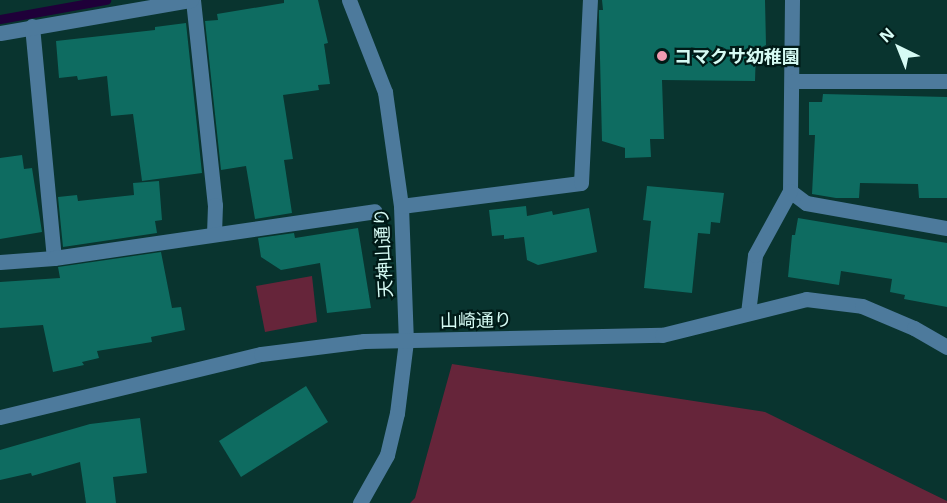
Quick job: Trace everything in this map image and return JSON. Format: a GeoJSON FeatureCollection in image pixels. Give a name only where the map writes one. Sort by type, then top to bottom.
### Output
{"type":"FeatureCollection","features":[{"type":"Feature","properties":{"kind":"street"},"geometry":{"type":"LineString","coordinates":[[0,33],[111,8],[192,0],[215,206],[214,234]]}},
{"type":"Feature","properties":{"kind":"street","name":"天神山通り"},"geometry":{"type":"LineString","coordinates":[[349,0],[384,92],[401,206],[406,341],[397,412],[387,455],[360,503]]}},
{"type":"Feature","properties":{"kind":"street"},"geometry":{"type":"LineString","coordinates":[[401,206],[581,183],[590,0]]}},
{"type":"Feature","properties":{"kind":"street"},"geometry":{"type":"LineString","coordinates":[[748,313],[755,255],[790,191],[793,81],[792,0]]}},
{"type":"Feature","properties":{"kind":"street"},"geometry":{"type":"LineString","coordinates":[[32,27],[54,258]]}},
{"type":"Feature","properties":{"kind":"street"},"geometry":{"type":"LineString","coordinates":[[793,81],[947,81]]}},
{"type":"Feature","properties":{"kind":"street"},"geometry":{"type":"LineString","coordinates":[[790,191],[806,203],[947,228]]}},
{"type":"Feature","properties":{"kind":"street"},"geometry":{"type":"LineString","coordinates":[[0,262],[54,258],[375,211]]}},
{"type":"Feature","properties":{"kind":"street","name":"山崎通り"},"geometry":{"type":"LineString","coordinates":[[0,417],[261,354],[364,340],[662,335],[806,300],[862,306],[914,328],[947,347]]}},
{"type":"Feature","properties":{"kind":"shaded area"},"geometry":{"type":"Polygon","coordinates":[[[312,276],[317,322],[265,332],[256,286],[312,276]]]}},
{"type":"Feature","properties":{"kind":"shaded area"},"geometry":{"type":"Polygon","coordinates":[[[452,364],[765,412],[947,503],[410,503],[415,498],[452,364]]]}},
{"type":"Feature","properties":{"kind":"building"},"geometry":{"type":"Polygon","coordinates":[[[284,0],[318,0],[328,43],[324,44],[330,84],[318,85],[319,90],[283,95],[293,159],[284,160],[292,213],[255,219],[246,166],[221,170],[205,21],[218,20],[217,14],[284,3],[284,0]]]}},
{"type":"Feature","properties":{"kind":"building"},"geometry":{"type":"Polygon","coordinates":[[[602,0],[765,0],[766,45],[756,50],[755,81],[662,80],[664,139],[650,139],[651,157],[625,158],[625,148],[602,141],[599,10],[603,10],[602,0]]]}},
{"type":"Feature","properties":{"kind":"building"},"geometry":{"type":"Polygon","coordinates":[[[186,23],[202,173],[142,181],[133,114],[111,116],[107,76],[78,80],[77,76],[59,78],[56,41],[155,30],[155,27],[186,23]]]}},
{"type":"Feature","properties":{"kind":"building"},"geometry":{"type":"Polygon","coordinates":[[[823,94],[947,97],[947,198],[919,198],[918,184],[860,183],[859,198],[836,198],[812,194],[815,135],[809,135],[809,102],[822,102],[823,94]]]}},
{"type":"Feature","properties":{"kind":"building"},"geometry":{"type":"Polygon","coordinates":[[[22,155],[24,169],[32,168],[42,232],[0,239],[0,158],[22,155]]]}},
{"type":"Feature","properties":{"kind":"building"},"geometry":{"type":"Polygon","coordinates":[[[159,181],[162,220],[155,221],[157,233],[63,247],[58,197],[77,195],[78,201],[134,195],[133,183],[159,181]]]}},
{"type":"Feature","properties":{"kind":"building"},"geometry":{"type":"Polygon","coordinates":[[[647,186],[724,193],[720,223],[711,222],[710,234],[698,233],[692,293],[644,288],[651,221],[643,220],[647,186]]]}},
{"type":"Feature","properties":{"kind":"building"},"geometry":{"type":"Polygon","coordinates":[[[526,206],[527,216],[552,211],[553,215],[589,208],[597,252],[538,265],[527,260],[524,237],[504,239],[504,235],[492,236],[489,210],[526,206]]]}},
{"type":"Feature","properties":{"kind":"building"},"geometry":{"type":"Polygon","coordinates":[[[798,218],[947,243],[947,307],[904,299],[905,295],[890,292],[892,279],[841,271],[839,285],[788,277],[792,235],[795,235],[798,218]]]}},
{"type":"Feature","properties":{"kind":"building"},"geometry":{"type":"Polygon","coordinates":[[[358,228],[371,308],[327,313],[320,263],[281,270],[261,257],[258,238],[294,233],[295,238],[358,228]]]}},
{"type":"Feature","properties":{"kind":"building"},"geometry":{"type":"Polygon","coordinates":[[[161,252],[172,308],[181,307],[185,330],[151,337],[152,342],[97,351],[99,358],[82,362],[84,365],[53,372],[43,325],[0,328],[0,282],[60,278],[58,267],[161,252]]]}},
{"type":"Feature","properties":{"kind":"building"},"geometry":{"type":"Polygon","coordinates":[[[306,386],[328,422],[241,477],[219,441],[306,386]]]}},
{"type":"Feature","properties":{"kind":"building"},"geometry":{"type":"Polygon","coordinates":[[[140,418],[147,473],[113,477],[116,503],[86,503],[80,462],[32,476],[31,473],[0,480],[0,450],[90,424],[140,418]]]}},
{"type":"Feature","properties":{"kind":"waterway"},"geometry":{"type":"LineString","coordinates":[[0,19],[106,0]]}},
{"type":"Feature","properties":{"kind":"place","name":"コマクサ幼稚園"},"geometry":{"type":"Point","coordinates":[662,56]}}]}
